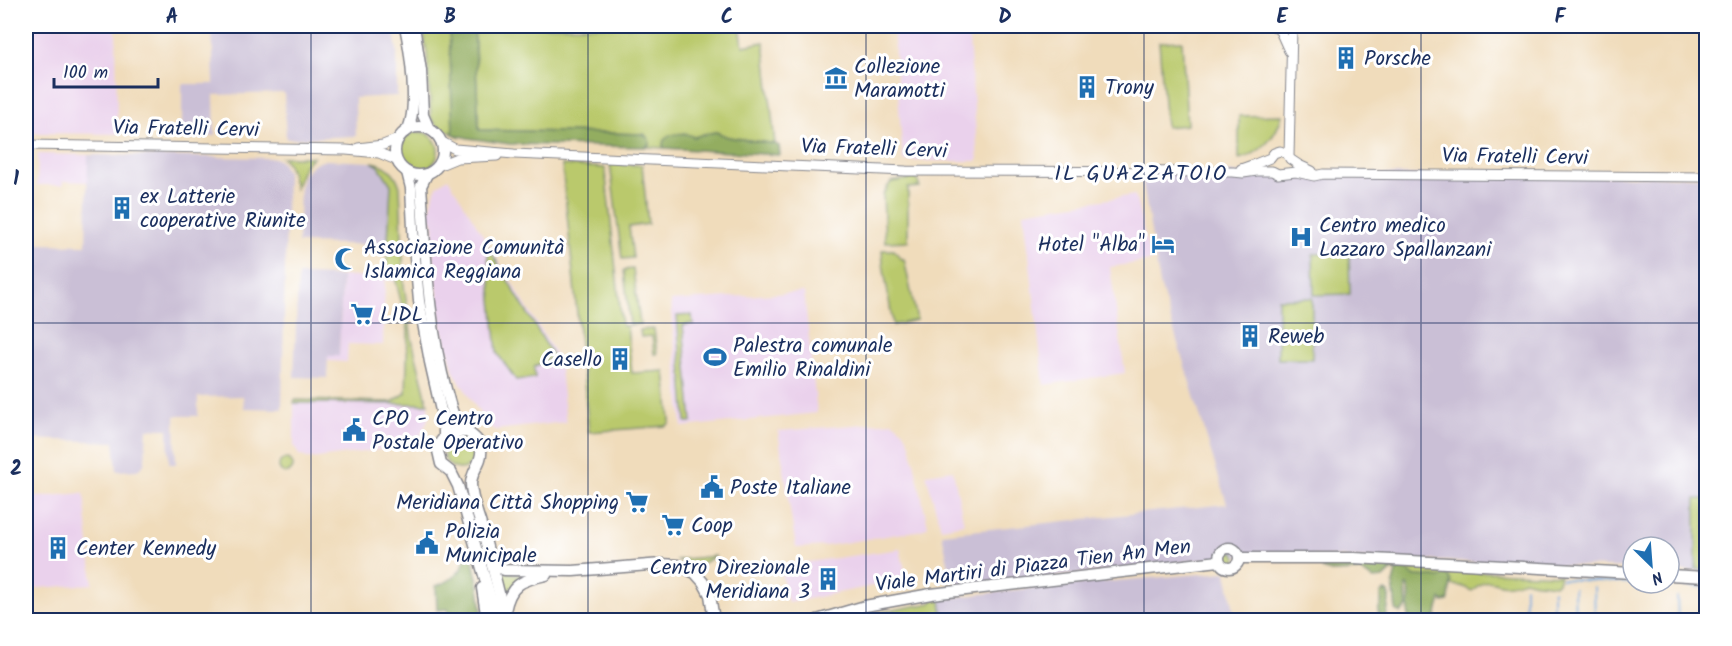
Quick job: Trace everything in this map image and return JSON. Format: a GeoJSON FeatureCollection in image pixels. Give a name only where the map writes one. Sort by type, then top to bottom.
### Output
{"type":"FeatureCollection","features":[{"type":"Feature","properties":{"kind":"main road"},"geometry":{"type":"LineString","coordinates":[[405,26],[408,39],[412,116],[407,131]]}},
{"type":"Feature","properties":{"kind":"main road"},"geometry":{"type":"LineString","coordinates":[[407,131],[420,128],[429,129],[423,115],[421,71],[414,26]]}},
{"type":"Feature","properties":{"kind":"main road"},"geometry":{"type":"LineString","coordinates":[[1277,28],[1286,31],[1293,27]]}},
{"type":"Feature","properties":{"kind":"main road"},"geometry":{"type":"LineString","coordinates":[[1284,173],[1289,169],[1290,158],[1290,54],[1293,27]]}},
{"type":"Feature","properties":{"kind":"main road"},"geometry":{"type":"LineString","coordinates":[[1277,28],[1290,54]]}},
{"type":"Feature","properties":{"kind":"main road"},"geometry":{"type":"LineString","coordinates":[[1272,171],[1269,165],[1290,124]]}},
{"type":"Feature","properties":{"kind":"main road","name":"Via Fratelli Cervi"},"geometry":{"type":"LineString","coordinates":[[429,129],[442,142],[455,149],[514,154],[906,171],[1243,173],[1272,171],[1278,174],[1300,173],[1314,176],[1323,174],[1707,177]]}},
{"type":"Feature","properties":{"kind":"main road","name":"Via Fratelli Cervi"},"geometry":{"type":"LineString","coordinates":[[346,150],[383,145],[398,139],[407,131]]}},
{"type":"Feature","properties":{"kind":"main road"},"geometry":{"type":"LineString","coordinates":[[398,139],[395,153],[399,165],[414,175],[427,174]]}},
{"type":"Feature","properties":{"kind":"main road"},"geometry":{"type":"LineString","coordinates":[[440,165],[443,158],[442,142]]}},
{"type":"Feature","properties":{"kind":"main road","name":"Via Fratelli Cervi"},"geometry":{"type":"LineString","coordinates":[[26,145],[346,150],[379,153],[396,160]]}},
{"type":"Feature","properties":{"kind":"main road","name":"Via Fratelli Cervi"},"geometry":{"type":"LineString","coordinates":[[1233,172],[1284,152],[1306,169],[1323,174]]}},
{"type":"Feature","properties":{"kind":"main road","name":"Via Fratelli Cervi"},"geometry":{"type":"LineString","coordinates":[[427,174],[440,165],[457,158],[514,154]]}},
{"type":"Feature","properties":{"kind":"main road"},"geometry":{"type":"LineString","coordinates":[[407,172],[411,188],[419,301],[443,418],[444,438]]}},
{"type":"Feature","properties":{"kind":"main road"},"geometry":{"type":"LineString","coordinates":[[427,174],[421,186],[427,285],[434,333],[453,413],[459,425],[476,439],[481,447],[481,456],[471,484],[492,565],[502,619]]}},
{"type":"Feature","properties":{"kind":"main road"},"geometry":{"type":"LineString","coordinates":[[465,432],[454,432],[444,438],[440,445],[439,458],[444,467],[451,472],[464,474],[475,468]]}},
{"type":"Feature","properties":{"kind":"main road"},"geometry":{"type":"LineString","coordinates":[[451,472],[458,486],[502,619]]}},
{"type":"Feature","properties":{"kind":"main road"},"geometry":{"type":"LineString","coordinates":[[474,538],[487,621]]}},
{"type":"Feature","properties":{"kind":"main road","name":"Viale Martiri di Piazza Tien An Men"},"geometry":{"type":"LineString","coordinates":[[817,621],[865,606],[941,593],[1220,561],[1224,567],[1231,568],[1236,566],[1240,558],[1354,558],[1621,572]]}},
{"type":"Feature","properties":{"kind":"main road"},"geometry":{"type":"LineString","coordinates":[[502,619],[510,594],[521,582],[573,571],[662,564],[684,567],[703,582],[710,595],[712,619]]}},
{"type":"Feature","properties":{"kind":"main road"},"geometry":{"type":"LineString","coordinates":[[492,565],[504,570],[573,571]]}},
{"type":"Feature","properties":{"kind":"main road"},"geometry":{"type":"LineString","coordinates":[[1681,576],[1707,577]]}},
{"type":"Feature","properties":{"kind":"shaded area"},"geometry":{"type":"Polygon","coordinates":[[[26,26],[116,26],[117,134],[26,133],[26,26]]]}},
{"type":"Feature","properties":{"kind":"shaded area"},"geometry":{"type":"Polygon","coordinates":[[[212,26],[393,26],[397,51],[397,96],[355,98],[356,136],[286,139],[284,93],[214,95],[215,136],[182,135],[182,84],[214,84],[212,26]]]}},
{"type":"Feature","properties":{"kind":"shaded area"},"geometry":{"type":"Polygon","coordinates":[[[893,26],[968,26],[978,161],[903,161],[893,26]]]}},
{"type":"Feature","properties":{"kind":"shaded area"},"geometry":{"type":"Polygon","coordinates":[[[38,154],[88,155],[88,182],[63,181],[63,185],[37,185],[38,154]]]}},
{"type":"Feature","properties":{"kind":"shaded area"},"geometry":{"type":"Polygon","coordinates":[[[88,155],[275,158],[281,162],[287,172],[282,409],[244,408],[243,396],[198,397],[198,416],[175,416],[176,464],[169,464],[168,429],[147,429],[145,461],[137,470],[117,471],[114,442],[26,439],[26,284],[34,283],[34,244],[86,245],[88,155]]]}},
{"type":"Feature","properties":{"kind":"shaded area"},"geometry":{"type":"Polygon","coordinates":[[[325,160],[372,162],[379,166],[391,185],[388,245],[298,243],[301,182],[312,165],[325,160]]]}},
{"type":"Feature","properties":{"kind":"shaded area"},"geometry":{"type":"Polygon","coordinates":[[[1141,172],[1706,177],[1706,572],[1681,571],[1681,535],[1621,535],[1621,568],[1254,554],[967,587],[956,583],[951,577],[942,534],[1227,504],[1160,285],[1141,172]]]}},
{"type":"Feature","properties":{"kind":"shaded area"},"geometry":{"type":"Polygon","coordinates":[[[448,178],[559,360],[566,422],[495,430],[487,425],[454,372],[441,325],[432,243],[434,227],[429,214],[435,190],[448,178]]]}},
{"type":"Feature","properties":{"kind":"shaded area"},"geometry":{"type":"Polygon","coordinates":[[[1135,195],[1151,261],[1110,267],[1125,373],[1044,385],[1024,212],[1135,195]]]}},
{"type":"Feature","properties":{"kind":"shaded area"},"geometry":{"type":"Polygon","coordinates":[[[26,198],[34,199],[32,241],[26,241],[26,198]]]}},
{"type":"Feature","properties":{"kind":"shaded area"},"geometry":{"type":"Polygon","coordinates":[[[298,275],[342,276],[339,356],[328,356],[327,378],[294,377],[298,275]]]}},
{"type":"Feature","properties":{"kind":"shaded area","name":"LIDL"},"geometry":{"type":"Polygon","coordinates":[[[342,276],[395,277],[395,281],[385,280],[383,345],[348,344],[347,362],[328,361],[328,356],[339,356],[342,276]]]}},
{"type":"Feature","properties":{"kind":"shaded area"},"geometry":{"type":"Polygon","coordinates":[[[804,292],[817,413],[682,427],[671,301],[804,292]]]}},
{"type":"Feature","properties":{"kind":"shaded area"},"geometry":{"type":"Polygon","coordinates":[[[294,403],[428,404],[429,417],[421,435],[409,444],[310,459],[299,455],[294,446],[294,403]]]}},
{"type":"Feature","properties":{"kind":"shaded area"},"geometry":{"type":"Polygon","coordinates":[[[893,422],[904,431],[910,444],[928,526],[922,530],[825,546],[796,548],[778,431],[893,422]]]}},
{"type":"Feature","properties":{"kind":"shaded area"},"geometry":{"type":"Polygon","coordinates":[[[953,470],[964,524],[941,528],[926,474],[953,470]]]}},
{"type":"Feature","properties":{"kind":"shaded area","name":"Center Kennedy"},"geometry":{"type":"Polygon","coordinates":[[[84,493],[93,584],[26,589],[26,498],[84,493]]]}},
{"type":"Feature","properties":{"kind":"shaded area","name":"Centro Direzionale Meridiana 3"},"geometry":{"type":"Polygon","coordinates":[[[900,549],[907,579],[788,603],[780,566],[900,549]]]}},
{"type":"Feature","properties":{"kind":"shaded area"},"geometry":{"type":"Polygon","coordinates":[[[1226,572],[1236,620],[854,620],[931,603],[933,600],[1040,587],[1226,572]]]}},
{"type":"Feature","properties":{"kind":"green space"},"geometry":{"type":"Polygon","coordinates":[[[423,26],[455,26],[460,137],[437,126],[431,118],[423,26]]]}},
{"type":"Feature","properties":{"kind":"green space"},"geometry":{"type":"Polygon","coordinates":[[[449,26],[474,26],[479,130],[644,134],[649,139],[649,145],[645,147],[510,144],[453,134],[449,26]]]}},
{"type":"Feature","properties":{"kind":"green space"},"geometry":{"type":"Polygon","coordinates":[[[474,26],[740,26],[743,46],[764,42],[775,144],[728,137],[716,132],[694,138],[682,134],[667,137],[664,148],[645,147],[648,146],[643,134],[479,130],[474,26]]]}},
{"type":"Feature","properties":{"kind":"green space"},"geometry":{"type":"Polygon","coordinates":[[[1182,41],[1187,125],[1166,127],[1159,42],[1182,41]]]}},
{"type":"Feature","properties":{"kind":"green space"},"geometry":{"type":"Polygon","coordinates":[[[1282,115],[1280,123],[1267,143],[1247,157],[1239,159],[1239,116],[1282,115]]]}},
{"type":"Feature","properties":{"kind":"green space"},"geometry":{"type":"Polygon","coordinates":[[[419,132],[432,138],[438,151],[432,164],[419,170],[406,164],[400,151],[406,138],[419,132]]]}},
{"type":"Feature","properties":{"kind":"green space"},"geometry":{"type":"Polygon","coordinates":[[[716,132],[728,137],[775,144],[779,146],[780,155],[664,148],[664,140],[675,134],[687,134],[694,137],[716,132]]]}},
{"type":"Feature","properties":{"kind":"green space"},"geometry":{"type":"Polygon","coordinates":[[[281,157],[313,157],[305,164],[295,189],[289,167],[281,157]]]}},
{"type":"Feature","properties":{"kind":"green space"},"geometry":{"type":"Polygon","coordinates":[[[372,162],[390,170],[400,187],[404,286],[412,340],[428,404],[294,403],[295,400],[392,402],[406,393],[408,330],[395,277],[386,277],[391,185],[379,166],[372,162]]]}},
{"type":"Feature","properties":{"kind":"green space"},"geometry":{"type":"Polygon","coordinates":[[[610,164],[642,165],[648,224],[629,227],[633,258],[622,259],[610,164]]]}},
{"type":"Feature","properties":{"kind":"green space"},"geometry":{"type":"Polygon","coordinates":[[[562,165],[605,168],[622,326],[627,326],[632,373],[665,371],[670,420],[666,426],[589,432],[562,165]]]}},
{"type":"Feature","properties":{"kind":"green space"},"geometry":{"type":"Polygon","coordinates":[[[916,178],[920,187],[908,188],[908,241],[885,242],[883,194],[891,182],[916,178]]]}},
{"type":"Feature","properties":{"kind":"green space"},"geometry":{"type":"Polygon","coordinates":[[[487,245],[553,356],[534,367],[535,378],[516,380],[497,353],[487,245]]]}},
{"type":"Feature","properties":{"kind":"green space"},"geometry":{"type":"Polygon","coordinates":[[[882,250],[894,250],[901,259],[904,259],[917,320],[893,325],[882,250]]]}},
{"type":"Feature","properties":{"kind":"green space"},"geometry":{"type":"Polygon","coordinates":[[[1349,253],[1350,294],[1314,295],[1313,254],[1349,253]]]}},
{"type":"Feature","properties":{"kind":"green space"},"geometry":{"type":"Polygon","coordinates":[[[633,269],[640,324],[630,325],[624,270],[633,269]]]}},
{"type":"Feature","properties":{"kind":"green space"},"geometry":{"type":"Polygon","coordinates":[[[1312,298],[1312,359],[1278,359],[1278,299],[1312,298]]]}},
{"type":"Feature","properties":{"kind":"green space"},"geometry":{"type":"Polygon","coordinates":[[[692,315],[693,324],[683,325],[692,422],[686,422],[677,316],[692,315]]]}},
{"type":"Feature","properties":{"kind":"green space"},"geometry":{"type":"Polygon","coordinates":[[[654,329],[657,354],[654,354],[652,336],[641,337],[640,330],[654,329]]]}},
{"type":"Feature","properties":{"kind":"green space"},"geometry":{"type":"Polygon","coordinates":[[[460,437],[471,442],[476,453],[471,464],[460,469],[449,464],[444,453],[449,442],[460,437]]]}},
{"type":"Feature","properties":{"kind":"green space"},"geometry":{"type":"Polygon","coordinates":[[[286,459],[291,461],[293,466],[291,471],[286,473],[281,471],[279,466],[281,461],[286,459]]]}},
{"type":"Feature","properties":{"kind":"green space"},"geometry":{"type":"Polygon","coordinates":[[[1696,499],[1706,499],[1706,570],[1696,569],[1696,499]]]}},
{"type":"Feature","properties":{"kind":"green space"},"geometry":{"type":"Polygon","coordinates":[[[1227,551],[1233,551],[1237,558],[1233,565],[1227,565],[1223,561],[1223,555],[1227,551]]]}},
{"type":"Feature","properties":{"kind":"green space"},"geometry":{"type":"Polygon","coordinates":[[[471,552],[483,620],[456,620],[455,616],[449,616],[448,609],[437,610],[436,586],[456,575],[463,566],[466,554],[471,552]]]}},
{"type":"Feature","properties":{"kind":"green space"},"geometry":{"type":"Polygon","coordinates":[[[716,556],[697,566],[675,560],[716,556]]]}},
{"type":"Feature","properties":{"kind":"green space"},"geometry":{"type":"Polygon","coordinates":[[[1324,562],[1387,562],[1391,571],[1384,578],[1374,579],[1360,571],[1331,572],[1322,569],[1324,562]]]}},
{"type":"Feature","properties":{"kind":"green space"},"geometry":{"type":"Polygon","coordinates":[[[1390,568],[1560,575],[1555,585],[1525,580],[1513,584],[1488,581],[1481,583],[1472,591],[1451,585],[1451,581],[1443,575],[1439,579],[1413,576],[1400,569],[1391,571],[1390,568]]]}},
{"type":"Feature","properties":{"kind":"green space"},"geometry":{"type":"Polygon","coordinates":[[[495,569],[523,576],[503,598],[495,569]]]}},
{"type":"Feature","properties":{"kind":"green space"},"geometry":{"type":"Polygon","coordinates":[[[1400,569],[1410,572],[1413,576],[1439,578],[1447,573],[1451,582],[1449,599],[1443,602],[1441,599],[1435,620],[1409,620],[1408,585],[1406,586],[1407,607],[1401,613],[1396,610],[1393,583],[1396,571],[1400,569]]]}},
{"type":"Feature","properties":{"kind":"green space"},"geometry":{"type":"Polygon","coordinates":[[[1385,591],[1389,593],[1388,607],[1385,620],[1381,620],[1378,611],[1381,593],[1385,591]]]}},
{"type":"Feature","properties":{"kind":"green space"},"geometry":{"type":"Polygon","coordinates":[[[941,599],[943,620],[854,620],[931,603],[933,600],[941,599]]]}},
{"type":"Feature","properties":{"kind":"waterway"},"geometry":{"type":"LineString","coordinates":[[1562,579],[1621,582]]}},
{"type":"Feature","properties":{"kind":"waterway"},"geometry":{"type":"LineString","coordinates":[[1681,586],[1706,587]]}},
{"type":"Feature","properties":{"kind":"waterway"},"geometry":{"type":"LineString","coordinates":[[1525,587],[1525,620]]}},
{"type":"Feature","properties":{"kind":"waterway"},"geometry":{"type":"LineString","coordinates":[[1594,587],[1595,620]]}},
{"type":"Feature","properties":{"kind":"waterway"},"geometry":{"type":"LineString","coordinates":[[1574,589],[1575,620]]}},
{"type":"Feature","properties":{"kind":"waterway"},"geometry":{"type":"LineString","coordinates":[[1553,591],[1553,620]]}},
{"type":"Feature","properties":{"kind":"waterway"},"geometry":{"type":"LineString","coordinates":[[1677,597],[1678,620]]}},
{"type":"Feature","properties":{"kind":"place","name":"Porsche"},"geometry":{"type":"Point","coordinates":[1346,58]}},
{"type":"Feature","properties":{"kind":"place","name":"Collezione Maramotti"},"geometry":{"type":"Point","coordinates":[836,78]}},
{"type":"Feature","properties":{"kind":"place","name":"Trony"},"geometry":{"type":"Point","coordinates":[1087,87]}},
{"type":"Feature","properties":{"kind":"place","name":"ex Latterie cooperative Riunite"},"geometry":{"type":"Point","coordinates":[122,208]}},
{"type":"Feature","properties":{"kind":"place","name":"Centro medico Lazzaro Spallanzani"},"geometry":{"type":"Point","coordinates":[1301,237]}},
{"type":"Feature","properties":{"kind":"place","name":"Hotel \"Alba\""},"geometry":{"type":"Point","coordinates":[1163,244]}},
{"type":"Feature","properties":{"kind":"place","name":"Associazione Comunità Islamica Reggiana"},"geometry":{"type":"Point","coordinates":[346,259]}},
{"type":"Feature","properties":{"kind":"place","name":"LIDL"},"geometry":{"type":"Point","coordinates":[362,314]}},
{"type":"Feature","properties":{"kind":"place","name":"Reweb"},"geometry":{"type":"Point","coordinates":[1250,336]}},
{"type":"Feature","properties":{"kind":"place","name":"Palestra comunale Emilio Rinaldini"},"geometry":{"type":"Point","coordinates":[715,357]}},
{"type":"Feature","properties":{"kind":"place","name":"Casello"},"geometry":{"type":"Point","coordinates":[620,359]}},
{"type":"Feature","properties":{"kind":"place","name":"CPO - Centro Postale Operativo"},"geometry":{"type":"Point","coordinates":[354,430]}},
{"type":"Feature","properties":{"kind":"place","name":"Poste Italiane"},"geometry":{"type":"Point","coordinates":[712,487]}},
{"type":"Feature","properties":{"kind":"place","name":"Meridiana Città Shopping"},"geometry":{"type":"Point","coordinates":[637,502]}},
{"type":"Feature","properties":{"kind":"place","name":"Coop"},"geometry":{"type":"Point","coordinates":[673,525]}},
{"type":"Feature","properties":{"kind":"place","name":"Polizia Municipale"},"geometry":{"type":"Point","coordinates":[427,543]}},
{"type":"Feature","properties":{"kind":"place","name":"Center Kennedy"},"geometry":{"type":"Point","coordinates":[58,548]}},
{"type":"Feature","properties":{"kind":"place","name":"Centro Direzionale Meridiana 3"},"geometry":{"type":"Point","coordinates":[828,579]}},
{"type":"Feature","properties":{"kind":"district","name":"IL GUAZZATOIO"},"geometry":{"type":"Point","coordinates":[1141,172]}}]}
